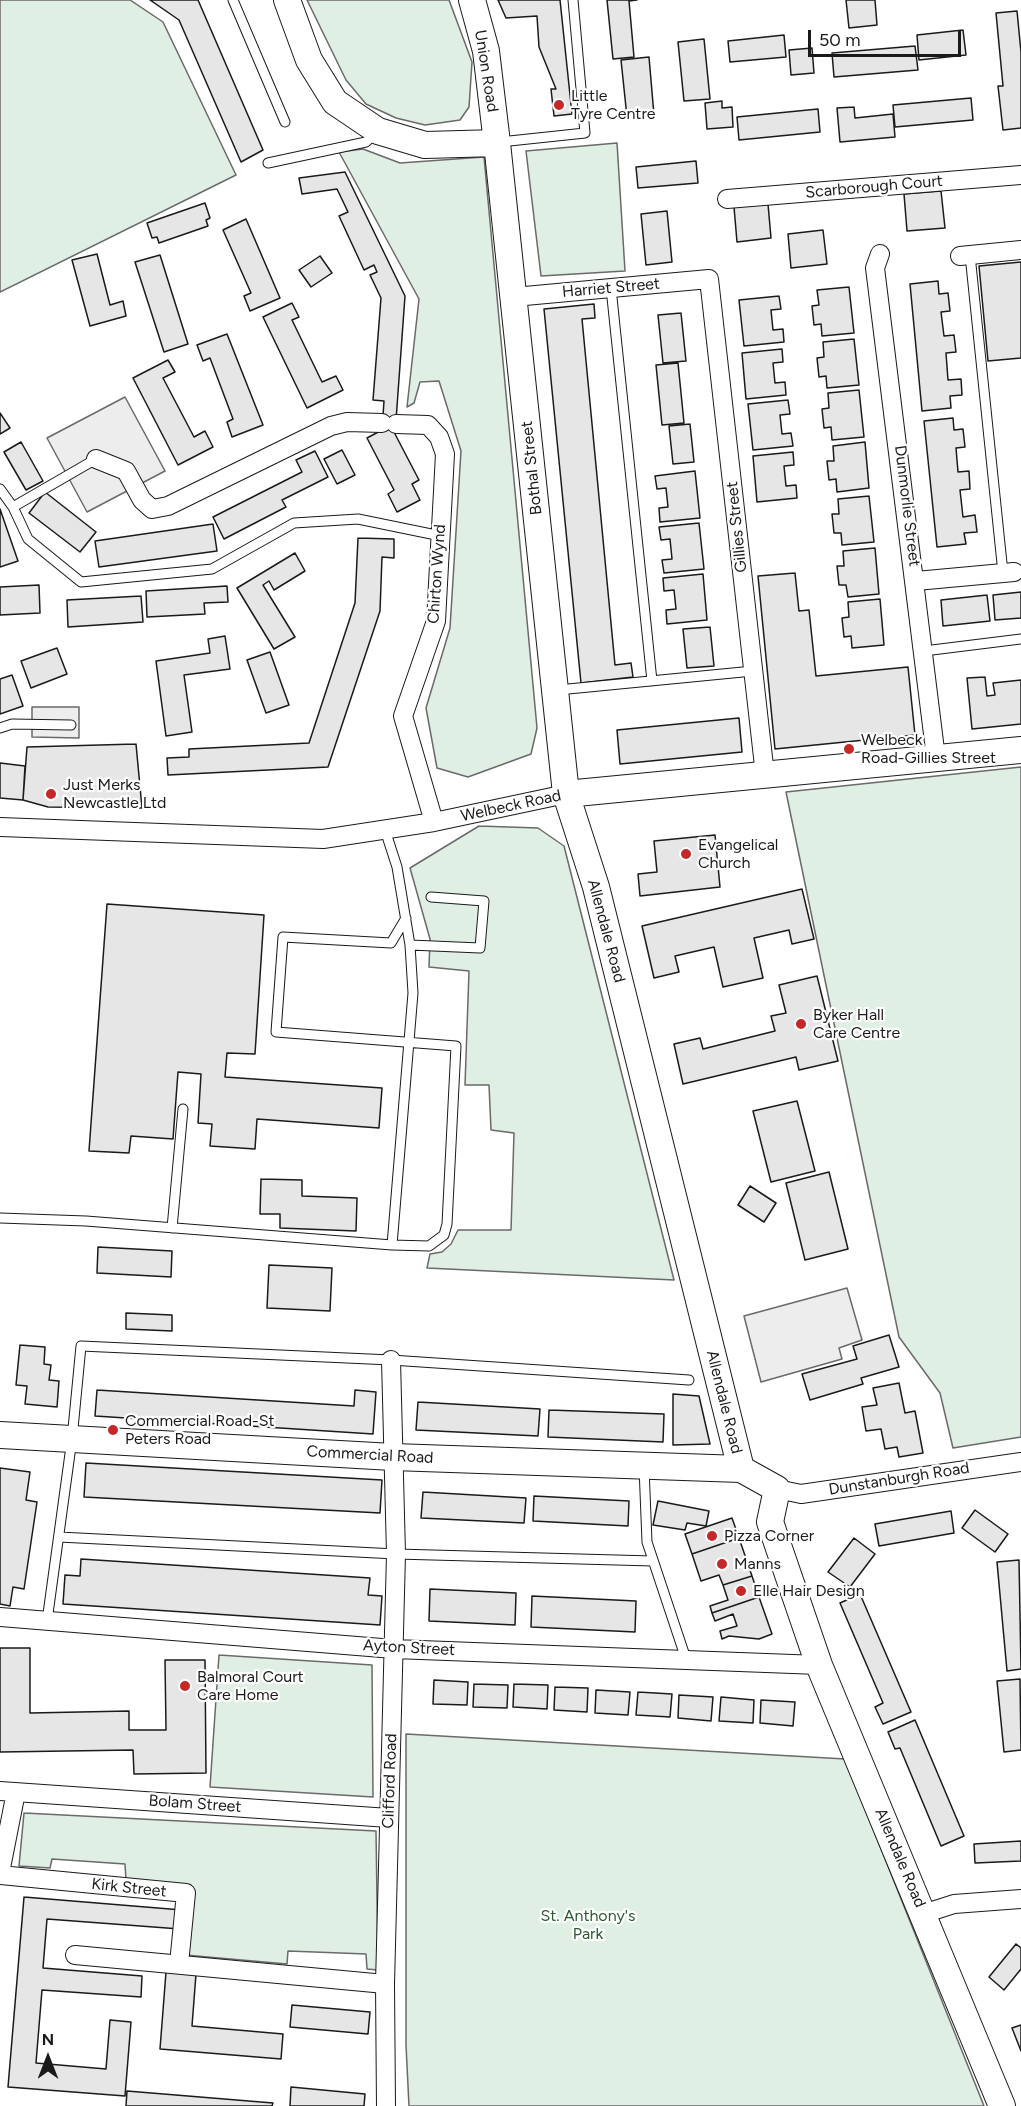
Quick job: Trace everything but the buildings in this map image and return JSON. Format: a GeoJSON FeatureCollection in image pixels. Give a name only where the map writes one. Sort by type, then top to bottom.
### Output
{"type":"FeatureCollection","features":[{"type":"Feature","properties":{"kind":"main road"},"geometry":{"type":"LineString","coordinates":[[287,0],[309,60],[335,102],[378,131],[425,145],[497,143]]}},
{"type":"Feature","properties":{"kind":"main road","name":"Union Road"},"geometry":{"type":"LineString","coordinates":[[472,0],[486,51],[497,143]]}},
{"type":"Feature","properties":{"kind":"main road","name":"Bothal Street"},"geometry":{"type":"LineString","coordinates":[[497,143],[566,794]]}},
{"type":"Feature","properties":{"kind":"main road","name":"Welbeck Road"},"geometry":{"type":"LineString","coordinates":[[566,794],[1021,750]]}},
{"type":"Feature","properties":{"kind":"main road","name":"Allendale Road"},"geometry":{"type":"LineString","coordinates":[[566,794],[598,899],[741,1469],[777,1489],[770,1522],[819,1665],[1002,2106]]}},
{"type":"Feature","properties":{"kind":"main road","name":"Commercial Road"},"geometry":{"type":"LineString","coordinates":[[0,1434],[393,1456],[741,1469]]}},
{"type":"Feature","properties":{"kind":"street","name":"Scarborough Court"},"geometry":{"type":"LineString","coordinates":[[727,199],[1021,175]]}},
{"type":"Feature","properties":{"kind":"street"},"geometry":{"type":"LineString","coordinates":[[965,256],[1021,250]]}},
{"type":"Feature","properties":{"kind":"street","name":"Dunmorlie Street"},"geometry":{"type":"LineString","coordinates":[[880,254],[875,268],[916,581],[936,758]]}},
{"type":"Feature","properties":{"kind":"street","name":"Harriet Street"},"geometry":{"type":"LineString","coordinates":[[514,297],[709,279]]}},
{"type":"Feature","properties":{"kind":"street","name":"Gillies Street"},"geometry":{"type":"LineString","coordinates":[[709,279],[765,775]]}},
{"type":"Feature","properties":{"kind":"street","name":"Chirton Wynd"},"geometry":{"type":"LineString","coordinates":[[96,459],[126,471],[142,500],[152,509],[168,506],[331,426],[347,422],[428,425],[439,437],[445,454],[436,621],[403,716],[434,822]]}},
{"type":"Feature","properties":{"kind":"street"},"geometry":{"type":"LineString","coordinates":[[916,581],[1009,572]]}},
{"type":"Feature","properties":{"kind":"street","name":"Welbeck Road"},"geometry":{"type":"LineString","coordinates":[[0,827],[323,839],[434,822],[566,794]]}},
{"type":"Feature","properties":{"kind":"street","name":"Clifford Road"},"geometry":{"type":"LineString","coordinates":[[386,2106],[385,1984],[396,1554],[391,1360]]}},
{"type":"Feature","properties":{"kind":"street","name":"Dunstanburgh Road"},"geometry":{"type":"LineString","coordinates":[[777,1489],[801,1494],[1021,1462]]}},
{"type":"Feature","properties":{"kind":"street","name":"Ayton Street"},"geometry":{"type":"LineString","coordinates":[[0,1617],[394,1648],[819,1665]]}},
{"type":"Feature","properties":{"kind":"street","name":"Bolam Street"},"geometry":{"type":"LineString","coordinates":[[8,1791],[389,1818]]}},
{"type":"Feature","properties":{"kind":"street","name":"Kirk Street"},"geometry":{"type":"LineString","coordinates":[[8,1791],[0,1874],[186,1893],[179,1964]]}},
{"type":"Feature","properties":{"kind":"street"},"geometry":{"type":"LineString","coordinates":[[923,1914],[954,1904],[1021,1899]]}},
{"type":"Feature","properties":{"kind":"street"},"geometry":{"type":"LineString","coordinates":[[75,1955],[385,1984]]}},
{"type":"Feature","properties":{"kind":"lane"},"geometry":{"type":"LineString","coordinates":[[233,0],[285,122]]}},
{"type":"Feature","properties":{"kind":"lane"},"geometry":{"type":"LineString","coordinates":[[497,143],[585,134],[573,0]]}},
{"type":"Feature","properties":{"kind":"lane"},"geometry":{"type":"LineString","coordinates":[[268,163],[366,142],[378,131]]}},
{"type":"Feature","properties":{"kind":"lane"},"geometry":{"type":"LineString","coordinates":[[965,256],[1009,572]]}},
{"type":"Feature","properties":{"kind":"lane"},"geometry":{"type":"LineString","coordinates":[[611,288],[652,681]]}},
{"type":"Feature","properties":{"kind":"lane"},"geometry":{"type":"LineString","coordinates":[[13,507],[96,459]]}},
{"type":"Feature","properties":{"kind":"lane"},"geometry":{"type":"LineString","coordinates":[[0,489],[13,507],[28,539],[81,582],[212,568],[294,523],[358,519],[441,536]]}},
{"type":"Feature","properties":{"kind":"lane"},"geometry":{"type":"LineString","coordinates":[[924,651],[1021,639]]}},
{"type":"Feature","properties":{"kind":"lane"},"geometry":{"type":"LineString","coordinates":[[555,691],[753,671]]}},
{"type":"Feature","properties":{"kind":"lane"},"geometry":{"type":"LineString","coordinates":[[0,728],[12,724],[71,725]]}},
{"type":"Feature","properties":{"kind":"lane"},"geometry":{"type":"LineString","coordinates":[[385,830],[397,867],[411,945],[413,993],[392,1245]]}},
{"type":"Feature","properties":{"kind":"lane"},"geometry":{"type":"LineString","coordinates":[[411,945],[480,948],[484,901],[431,897]]}},
{"type":"Feature","properties":{"kind":"lane"},"geometry":{"type":"LineString","coordinates":[[0,1218],[86,1221],[392,1245],[429,1246],[444,1235],[447,1224],[456,1046],[276,1032],[283,937],[391,944],[406,918]]}},
{"type":"Feature","properties":{"kind":"lane"},"geometry":{"type":"LineString","coordinates":[[172,1228],[183,1109]]}},
{"type":"Feature","properties":{"kind":"lane"},"geometry":{"type":"LineString","coordinates":[[47,1621],[72,1439],[81,1346],[391,1360],[689,1380]]}},
{"type":"Feature","properties":{"kind":"lane"},"geometry":{"type":"LineString","coordinates":[[644,1467],[647,1542],[686,1659]]}},
{"type":"Feature","properties":{"kind":"lane"},"geometry":{"type":"LineString","coordinates":[[59,1537],[396,1554],[653,1561]]}},
{"type":"Feature","properties":{"kind":"green space"},"geometry":{"type":"Polygon","coordinates":[[[0,0],[130,0],[163,22],[236,175],[0,292],[0,0]]]}},
{"type":"Feature","properties":{"kind":"green space"},"geometry":{"type":"Polygon","coordinates":[[[307,0],[449,0],[472,62],[469,107],[460,120],[425,125],[396,118],[366,104],[346,80],[307,0]]]}},
{"type":"Feature","properties":{"kind":"green space"},"geometry":{"type":"Polygon","coordinates":[[[617,143],[625,271],[541,276],[526,151],[617,143]]]}},
{"type":"Feature","properties":{"kind":"green space"},"geometry":{"type":"Polygon","coordinates":[[[363,149],[400,163],[484,157],[537,728],[531,754],[468,777],[437,768],[426,708],[450,628],[461,451],[439,381],[420,382],[414,403],[407,407],[419,299],[339,152],[363,149]]]}},
{"type":"Feature","properties":{"kind":"green space"},"geometry":{"type":"Polygon","coordinates":[[[1021,767],[1021,1437],[953,1448],[940,1393],[899,1337],[786,792],[1021,767]]]}},
{"type":"Feature","properties":{"kind":"green space"},"geometry":{"type":"Polygon","coordinates":[[[479,826],[538,828],[564,846],[674,1280],[427,1268],[430,1254],[442,1252],[451,1244],[458,1230],[511,1230],[514,1133],[491,1130],[489,1085],[465,1085],[469,971],[429,967],[430,939],[410,868],[479,826]]]}},
{"type":"Feature","properties":{"kind":"green space"},"geometry":{"type":"Polygon","coordinates":[[[219,1655],[372,1665],[373,1797],[210,1787],[219,1655]]]}},
{"type":"Feature","properties":{"kind":"green space","name":"St. Anthony's Park"},"geometry":{"type":"Polygon","coordinates":[[[406,1734],[845,1759],[984,2106],[409,2106],[406,2045],[406,1734]]]}},
{"type":"Feature","properties":{"kind":"green space"},"geometry":{"type":"Polygon","coordinates":[[[24,1813],[376,1831],[378,1970],[367,1969],[366,1954],[288,1951],[287,1964],[185,1955],[189,1887],[126,1880],[125,1864],[52,1859],[50,1868],[19,1866],[24,1813]]]}},
{"type":"Feature","properties":{"kind":"shaded area"},"geometry":{"type":"Polygon","coordinates":[[[125,397],[165,471],[87,512],[47,438],[125,397]]]}},
{"type":"Feature","properties":{"kind":"shaded area"},"geometry":{"type":"Polygon","coordinates":[[[32,707],[79,707],[79,738],[32,737],[32,707]]]}},
{"type":"Feature","properties":{"kind":"shaded area"},"geometry":{"type":"Polygon","coordinates":[[[847,1288],[862,1340],[839,1348],[842,1359],[761,1382],[744,1316],[847,1288]]]}},
{"type":"Feature","properties":{"kind":"place","name":"Little Tyre Centre"},"geometry":{"type":"Point","coordinates":[559,105]}},
{"type":"Feature","properties":{"kind":"place","name":"Welbeck Road-Gillies Street"},"geometry":{"type":"Point","coordinates":[849,749]}},
{"type":"Feature","properties":{"kind":"place","name":"Just Merks Newcastle Ltd"},"geometry":{"type":"Point","coordinates":[51,794]}},
{"type":"Feature","properties":{"kind":"place","name":"Evangelical Church"},"geometry":{"type":"Point","coordinates":[686,854]}},
{"type":"Feature","properties":{"kind":"place","name":"Byker Hall Care Centre"},"geometry":{"type":"Point","coordinates":[801,1024]}},
{"type":"Feature","properties":{"kind":"place","name":"Commercial Road-St Peters Road"},"geometry":{"type":"Point","coordinates":[113,1430]}},
{"type":"Feature","properties":{"kind":"place","name":"Pizza Corner"},"geometry":{"type":"Point","coordinates":[712,1536]}},
{"type":"Feature","properties":{"kind":"place","name":"Manns"},"geometry":{"type":"Point","coordinates":[722,1564]}},
{"type":"Feature","properties":{"kind":"place","name":"Elle Hair Design"},"geometry":{"type":"Point","coordinates":[741,1591]}},
{"type":"Feature","properties":{"kind":"place","name":"Balmoral Court Care Home"},"geometry":{"type":"Point","coordinates":[185,1686]}}]}
